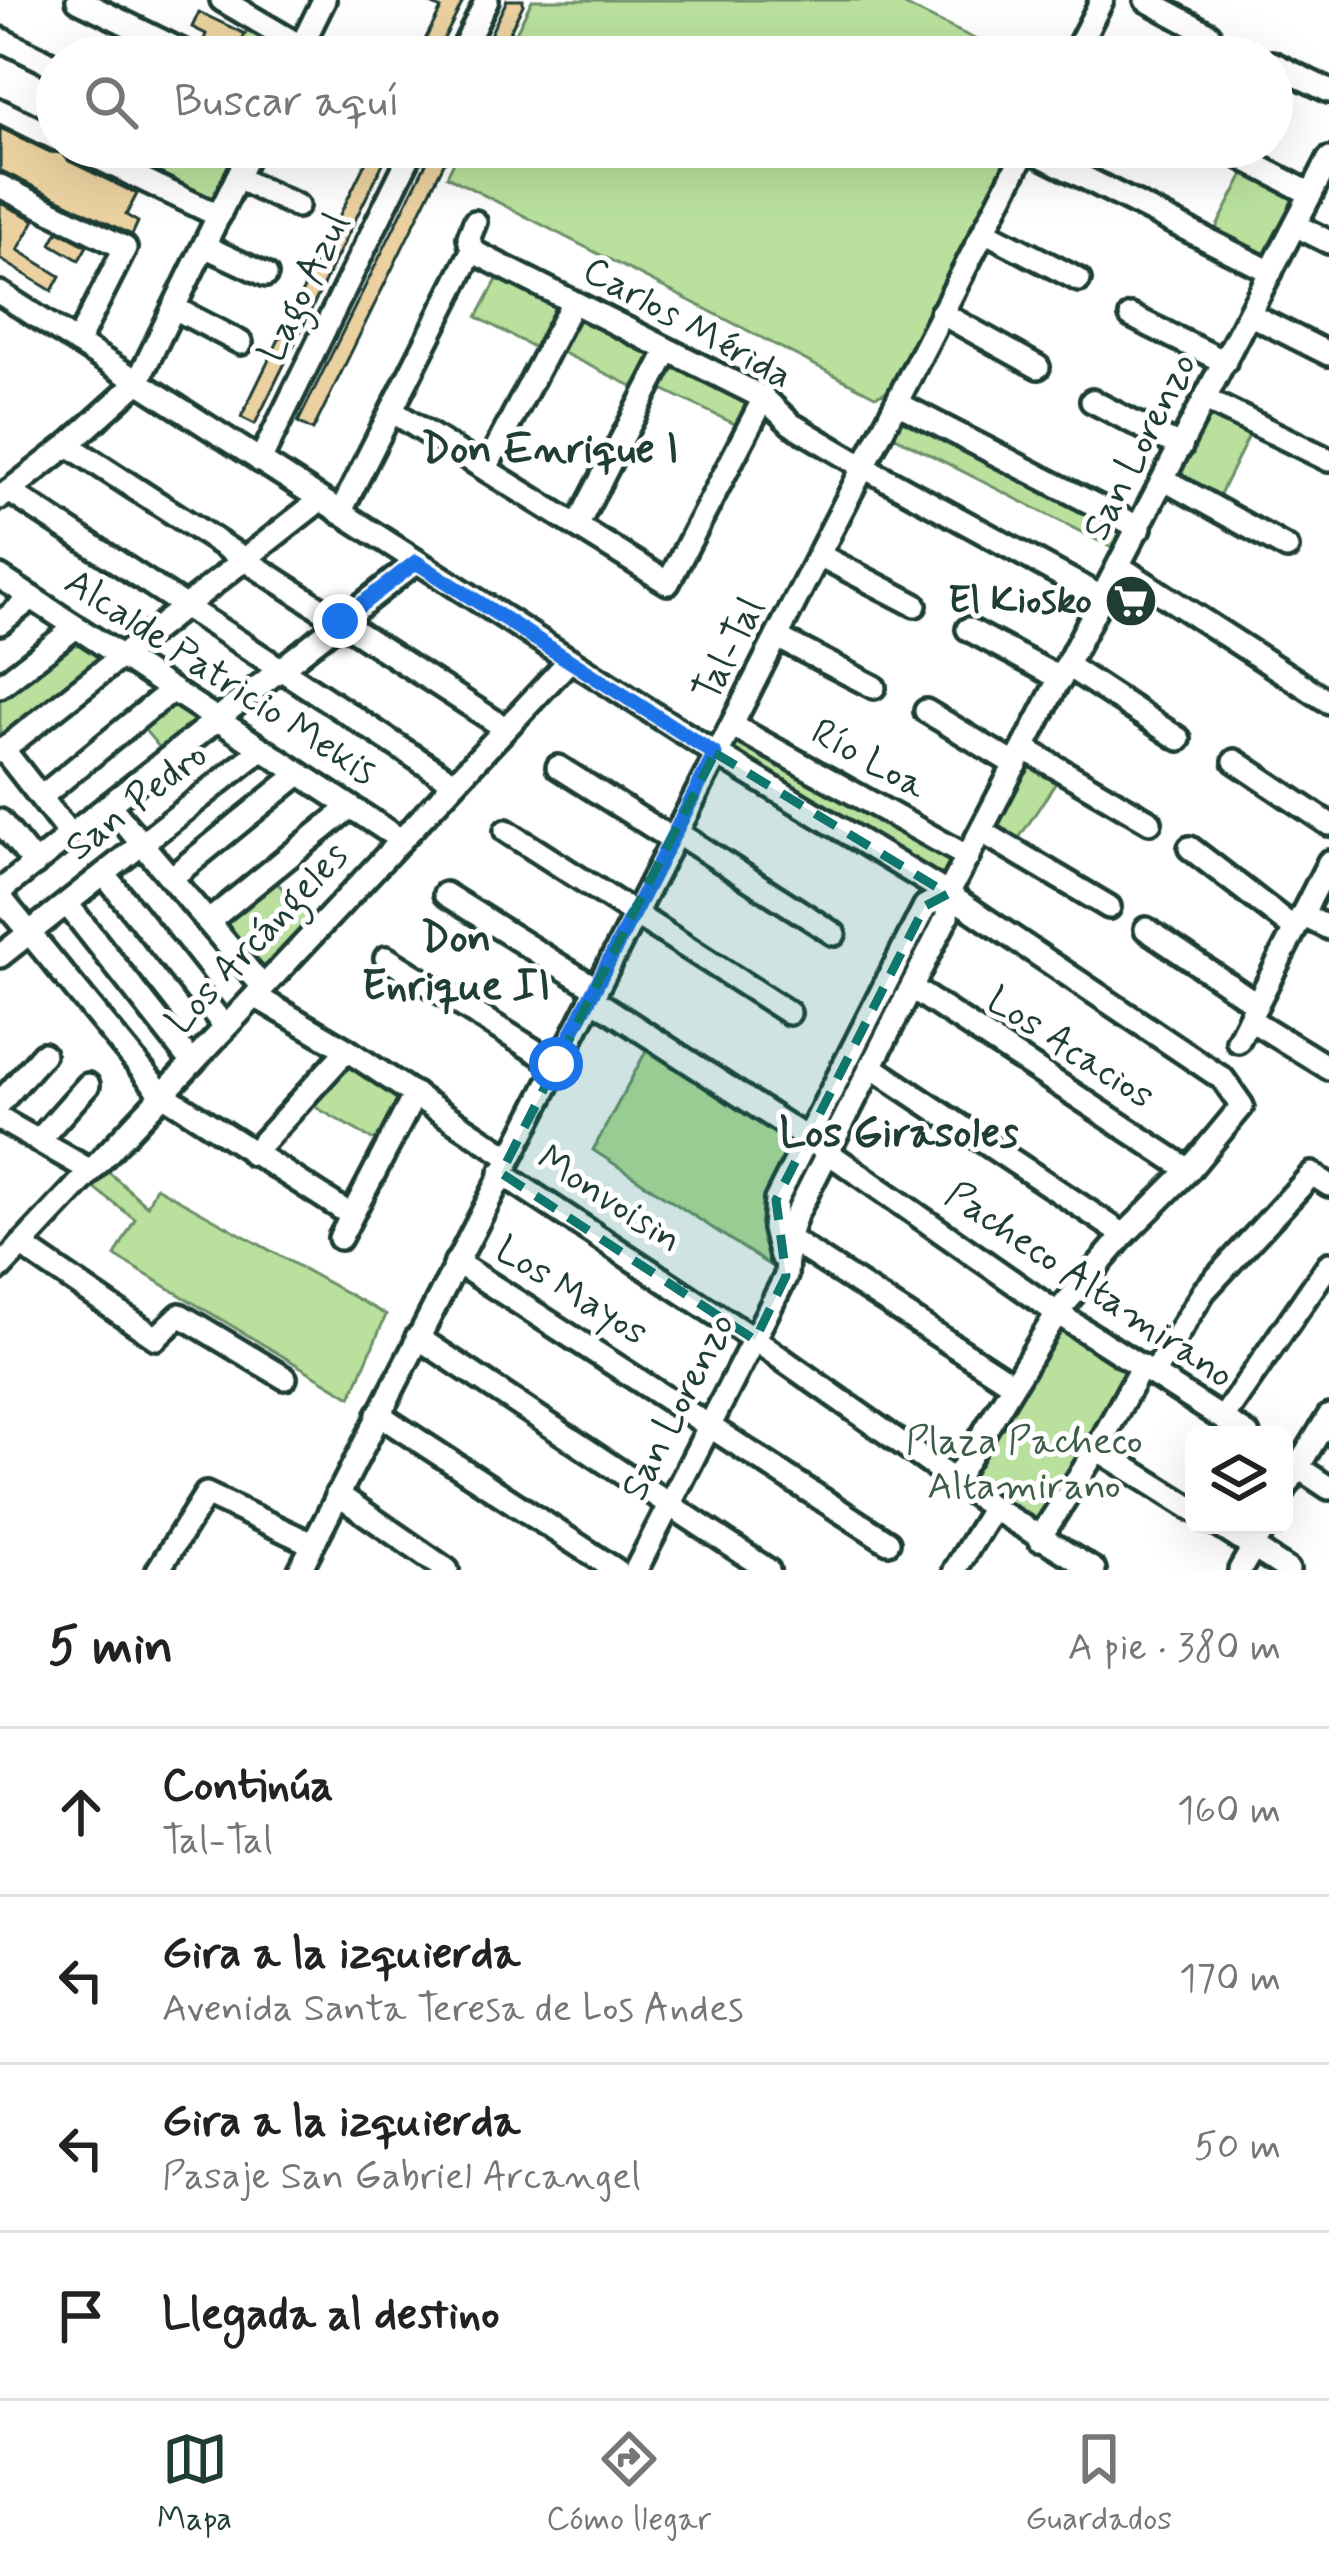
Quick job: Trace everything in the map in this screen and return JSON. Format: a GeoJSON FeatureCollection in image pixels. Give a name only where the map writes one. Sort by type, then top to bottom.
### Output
{"type":"FeatureCollection","features":[{"type":"Feature","properties":{"kind":"street"},"geometry":{"type":"LineString","coordinates":[[78,0],[151,36]]}},
{"type":"Feature","properties":{"kind":"street"},"geometry":{"type":"LineString","coordinates":[[222,0],[278,36]]}},
{"type":"Feature","properties":{"kind":"street"},"geometry":{"type":"LineString","coordinates":[[312,36],[324,0]]}},
{"type":"Feature","properties":{"kind":"street"},"geometry":{"type":"LineString","coordinates":[[469,36],[487,0]]}},
{"type":"Feature","properties":{"kind":"street"},"geometry":{"type":"LineString","coordinates":[[1083,36],[1102,0]]}},
{"type":"Feature","properties":{"kind":"street"},"geometry":{"type":"LineString","coordinates":[[1146,0],[1209,34]]}},
{"type":"Feature","properties":{"kind":"street"},"geometry":{"type":"LineString","coordinates":[[0,39],[36,57]]}},
{"type":"Feature","properties":{"kind":"street"},"geometry":{"type":"LineString","coordinates":[[1293,73],[1329,91]]}},
{"type":"Feature","properties":{"kind":"street"},"geometry":{"type":"LineString","coordinates":[[0,112],[36,129]]}},
{"type":"Feature","properties":{"kind":"street","name":"San Lorenzo"},"geometry":{"type":"LineString","coordinates":[[817,1145],[870,1066],[912,988],[947,917],[948,894],[1329,159]]}},
{"type":"Feature","properties":{"kind":"street"},"geometry":{"type":"LineString","coordinates":[[118,168],[219,216]]}},
{"type":"Feature","properties":{"kind":"street"},"geometry":{"type":"LineString","coordinates":[[133,175],[136,168]]}},
{"type":"Feature","properties":{"kind":"street"},"geometry":{"type":"LineString","coordinates":[[242,168],[137,382],[4,495],[454,783]]}},
{"type":"Feature","properties":{"kind":"street","name":"Lago Azul"},"geometry":{"type":"LineString","coordinates":[[260,461],[404,168]]}},
{"type":"Feature","properties":{"kind":"street","name":"Tal-Tal"},"geometry":{"type":"LineString","coordinates":[[300,1570],[1017,168]]}},
{"type":"Feature","properties":{"kind":"street"},"geometry":{"type":"LineString","coordinates":[[1066,168],[1271,272]]}},
{"type":"Feature","properties":{"kind":"street"},"geometry":{"type":"LineString","coordinates":[[1262,168],[1311,194]]}},
{"type":"Feature","properties":{"kind":"street"},"geometry":{"type":"LineString","coordinates":[[237,178],[297,206]]}},
{"type":"Feature","properties":{"kind":"street"},"geometry":{"type":"LineString","coordinates":[[0,186],[124,248],[77,343]]}},
{"type":"Feature","properties":{"kind":"street"},"geometry":{"type":"LineString","coordinates":[[340,513],[472,251],[469,237],[475,222]]}},
{"type":"Feature","properties":{"kind":"street"},"geometry":{"type":"LineString","coordinates":[[1295,225],[1329,242]]}},
{"type":"Feature","properties":{"kind":"street"},"geometry":{"type":"LineString","coordinates":[[984,231],[1079,280]]}},
{"type":"Feature","properties":{"kind":"street"},"geometry":{"type":"LineString","coordinates":[[204,246],[266,274]]}},
{"type":"Feature","properties":{"kind":"street","name":"Carlos Mérida"},"geometry":{"type":"LineString","coordinates":[[472,251],[764,398],[791,424],[1103,598]]}},
{"type":"Feature","properties":{"kind":"street"},"geometry":{"type":"LineString","coordinates":[[0,293],[715,754],[948,894],[1223,1079],[1242,1106],[1058,1312],[955,1480]]}},
{"type":"Feature","properties":{"kind":"street"},"geometry":{"type":"LineString","coordinates":[[486,468],[573,302]]}},
{"type":"Feature","properties":{"kind":"street"},"geometry":{"type":"LineString","coordinates":[[174,308],[241,343]]}},
{"type":"Feature","properties":{"kind":"street"},"geometry":{"type":"LineString","coordinates":[[941,313],[1037,367]]}},
{"type":"Feature","properties":{"kind":"street"},"geometry":{"type":"LineString","coordinates":[[1250,314],[1329,354]]}},
{"type":"Feature","properties":{"kind":"street"},"geometry":{"type":"LineString","coordinates":[[1131,316],[1225,362]]}},
{"type":"Feature","properties":{"kind":"street"},"geometry":{"type":"LineString","coordinates":[[577,526],[668,350]]}},
{"type":"Feature","properties":{"kind":"street"},"geometry":{"type":"LineString","coordinates":[[392,411],[668,583],[764,398]]}},
{"type":"Feature","properties":{"kind":"street"},"geometry":{"type":"LineString","coordinates":[[1206,400],[1329,460]]}},
{"type":"Feature","properties":{"kind":"street"},"geometry":{"type":"LineString","coordinates":[[1092,401],[1181,447]]}},
{"type":"Feature","properties":{"kind":"street"},"geometry":{"type":"LineString","coordinates":[[897,403],[1140,527]]}},
{"type":"Feature","properties":{"kind":"street"},"geometry":{"type":"LineString","coordinates":[[68,445],[505,728]]}},
{"type":"Feature","properties":{"kind":"street"},"geometry":{"type":"LineString","coordinates":[[1165,480],[1287,548]]}},
{"type":"Feature","properties":{"kind":"street"},"geometry":{"type":"LineString","coordinates":[[70,836],[2,750],[320,500]]}},
{"type":"Feature","properties":{"kind":"street"},"geometry":{"type":"LineString","coordinates":[[819,555],[915,605]]}},
{"type":"Feature","properties":{"kind":"street"},"geometry":{"type":"LineString","coordinates":[[351,1215],[161,1094],[0,894],[416,562]]}},
{"type":"Feature","properties":{"kind":"street"},"geometry":{"type":"LineString","coordinates":[[1120,568],[1329,702]]}},
{"type":"Feature","properties":{"kind":"street","name":"Alcalde Patricio Mekis"},"geometry":{"type":"LineString","coordinates":[[0,577],[400,840]]}},
{"type":"Feature","properties":{"kind":"street"},"geometry":{"type":"LineString","coordinates":[[0,623],[32,598]]}},
{"type":"Feature","properties":{"kind":"street"},"geometry":{"type":"LineString","coordinates":[[0,686],[76,627]]}},
{"type":"Feature","properties":{"kind":"street"},"geometry":{"type":"LineString","coordinates":[[968,629],[1064,673],[1179,739]]}},
{"type":"Feature","properties":{"kind":"street"},"geometry":{"type":"LineString","coordinates":[[777,637],[874,688]]}},
{"type":"Feature","properties":{"kind":"street","name":"Los Arcángeles"},"geometry":{"type":"LineString","coordinates":[[0,1268],[570,660]]}},
{"type":"Feature","properties":{"kind":"street"},"geometry":{"type":"LineString","coordinates":[[40,797],[172,690]]}},
{"type":"Feature","properties":{"kind":"street"},"geometry":{"type":"LineString","coordinates":[[926,711],[1150,822]]}},
{"type":"Feature","properties":{"kind":"street","name":"Río Loa"},"geometry":{"type":"LineString","coordinates":[[733,726],[968,857]]}},
{"type":"Feature","properties":{"kind":"street","name":"San Pedro"},"geometry":{"type":"LineString","coordinates":[[0,956],[262,749]]}},
{"type":"Feature","properties":{"kind":"street"},"geometry":{"type":"LineString","coordinates":[[1235,760],[1329,824]]}},
{"type":"Feature","properties":{"kind":"street"},"geometry":{"type":"LineString","coordinates":[[558,767],[834,934]]}},
{"type":"Feature","properties":{"kind":"street"},"geometry":{"type":"LineString","coordinates":[[171,878],[299,774]]}},
{"type":"Feature","properties":{"kind":"street","name":"Monvoisin"},"geometry":{"type":"LineString","coordinates":[[110,805],[259,991],[416,1094],[505,1165],[993,1508],[1094,1570]]}},
{"type":"Feature","properties":{"kind":"street"},"geometry":{"type":"LineString","coordinates":[[208,922],[350,807]]}},
{"type":"Feature","properties":{"kind":"street"},"geometry":{"type":"LineString","coordinates":[[0,821],[35,864]]}},
{"type":"Feature","properties":{"kind":"street"},"geometry":{"type":"LineString","coordinates":[[506,831],[789,1012]]}},
{"type":"Feature","properties":{"kind":"street"},"geometry":{"type":"LineString","coordinates":[[981,832],[1109,907]]}},
{"type":"Feature","properties":{"kind":"street"},"geometry":{"type":"LineString","coordinates":[[1190,848],[1299,922],[1329,928]]}},
{"type":"Feature","properties":{"kind":"street"},"geometry":{"type":"LineString","coordinates":[[1238,1041],[1329,862]]}},
{"type":"Feature","properties":{"kind":"street"},"geometry":{"type":"LineString","coordinates":[[104,874],[225,1027]]}},
{"type":"Feature","properties":{"kind":"street","name":"Pacheco Altamirano"},"geometry":{"type":"LineString","coordinates":[[445,894],[1058,1312],[1235,1426]]}},
{"type":"Feature","properties":{"kind":"street","name":"San Lorenzo"},"geometry":{"type":"LineString","coordinates":[[636,1570],[786,1276],[781,1234],[925,906],[948,894]]}},
{"type":"Feature","properties":{"kind":"street"},"geometry":{"type":"LineString","coordinates":[[67,904],[192,1063]]}},
{"type":"Feature","properties":{"kind":"street"},"geometry":{"type":"LineString","coordinates":[[1146,929],[1324,1065],[1328,1039]]}},
{"type":"Feature","properties":{"kind":"street"},"geometry":{"type":"LineString","coordinates":[[386,958],[556,1064]]}},
{"type":"Feature","properties":{"kind":"street","name":"Los Acacios"},"geometry":{"type":"LineString","coordinates":[[912,988],[1189,1170]]}},
{"type":"Feature","properties":{"kind":"street"},"geometry":{"type":"LineString","coordinates":[[252,1154],[347,1050]]}},
{"type":"Feature","properties":{"kind":"street"},"geometry":{"type":"LineString","coordinates":[[0,1103],[43,1054]]}},
{"type":"Feature","properties":{"kind":"street"},"geometry":{"type":"LineString","coordinates":[[870,1066],[1124,1235]]}},
{"type":"Feature","properties":{"kind":"street"},"geometry":{"type":"LineString","coordinates":[[38,1141],[88,1085]]}},
{"type":"Feature","properties":{"kind":"street"},"geometry":{"type":"LineString","coordinates":[[340,1238],[416,1094]]}},
{"type":"Feature","properties":{"kind":"street"},"geometry":{"type":"LineString","coordinates":[[0,1145],[8,1123],[91,1171]]}},
{"type":"Feature","properties":{"kind":"street"},"geometry":{"type":"LineString","coordinates":[[1039,1539],[1204,1291],[1321,1179]]}},
{"type":"Feature","properties":{"kind":"street"},"geometry":{"type":"LineString","coordinates":[[781,1234],[1012,1383]]}},
{"type":"Feature","properties":{"kind":"street"},"geometry":{"type":"LineString","coordinates":[[21,1246],[155,1338],[180,1315],[285,1378]]}},
{"type":"Feature","properties":{"kind":"street","name":"Los Mayos"},"geometry":{"type":"LineString","coordinates":[[456,1262],[888,1542]]}},
{"type":"Feature","properties":{"kind":"street"},"geometry":{"type":"LineString","coordinates":[[1223,1418],[1329,1264]]}},
{"type":"Feature","properties":{"kind":"street"},"geometry":{"type":"LineString","coordinates":[[417,1337],[768,1570]]}},
{"type":"Feature","properties":{"kind":"street"},"geometry":{"type":"LineString","coordinates":[[378,1414],[616,1570]]}},
{"type":"Feature","properties":{"kind":"street"},"geometry":{"type":"LineString","coordinates":[[1293,1458],[1329,1416]]}},
{"type":"Feature","properties":{"kind":"street"},"geometry":{"type":"LineString","coordinates":[[1097,1448],[1185,1504]]}},
{"type":"Feature","properties":{"kind":"street"},"geometry":{"type":"LineString","coordinates":[[1293,1464],[1329,1488]]}},
{"type":"Feature","properties":{"kind":"street"},"geometry":{"type":"LineString","coordinates":[[158,1570],[206,1494],[312,1544]]}},
{"type":"Feature","properties":{"kind":"street"},"geometry":{"type":"LineString","coordinates":[[337,1494],[447,1570]]}},
{"type":"Feature","properties":{"kind":"street"},"geometry":{"type":"LineString","coordinates":[[955,1570],[993,1508]]}},
{"type":"Feature","properties":{"kind":"street"},"geometry":{"type":"LineString","coordinates":[[1232,1534],[1288,1570]]}},
{"type":"Feature","properties":{"kind":"street"},"geometry":{"type":"LineString","coordinates":[[1240,1570],[1261,1534]]}},
{"type":"Feature","properties":{"kind":"highlighted area"},"geometry":{"type":"Polygon","coordinates":[[[715,753],[948,894],[925,906],[776,1200],[786,1276],[755,1340],[501,1173],[715,753]]]}},
{"type":"Feature","properties":{"kind":"green space"},"geometry":{"type":"Polygon","coordinates":[[[532,0],[894,0],[969,36],[514,36],[532,0]]]}},
{"type":"Feature","properties":{"kind":"green space"},"geometry":{"type":"Polygon","coordinates":[[[145,168],[228,168],[206,202],[145,168]]]}},
{"type":"Feature","properties":{"kind":"green space"},"geometry":{"type":"Polygon","coordinates":[[[451,168],[1005,168],[893,390],[875,396],[447,176],[451,168]]]}},
{"type":"Feature","properties":{"kind":"green space"},"geometry":{"type":"Polygon","coordinates":[[[1247,168],[1299,195],[1263,265],[1211,238],[1247,168]]]}},
{"type":"Feature","properties":{"kind":"green space"},"geometry":{"type":"Polygon","coordinates":[[[500,274],[751,400],[739,426],[658,387],[636,388],[555,349],[535,348],[477,317],[500,274]]]}},
{"type":"Feature","properties":{"kind":"green space"},"geometry":{"type":"Polygon","coordinates":[[[897,403],[1140,528],[1126,555],[882,430],[897,403]]]}},
{"type":"Feature","properties":{"kind":"green space"},"geometry":{"type":"Polygon","coordinates":[[[1211,411],[1251,432],[1218,498],[1178,478],[1211,411]]]}},
{"type":"Feature","properties":{"kind":"green space"},"geometry":{"type":"Polygon","coordinates":[[[76,627],[122,656],[0,752],[0,686],[76,627]]]}},
{"type":"Feature","properties":{"kind":"green space"},"geometry":{"type":"Polygon","coordinates":[[[170,695],[209,720],[165,754],[137,721],[170,695]]]}},
{"type":"Feature","properties":{"kind":"green space"},"geometry":{"type":"Polygon","coordinates":[[[738,735],[968,857],[948,894],[730,748],[738,735]]]}},
{"type":"Feature","properties":{"kind":"green space"},"geometry":{"type":"Polygon","coordinates":[[[1025,749],[1063,772],[1011,850],[981,831],[1025,749]]]}},
{"type":"Feature","properties":{"kind":"green space"},"geometry":{"type":"Polygon","coordinates":[[[271,876],[313,922],[260,976],[214,923],[271,876]]]}},
{"type":"Feature","properties":{"kind":"green space"},"geometry":{"type":"Polygon","coordinates":[[[653,1038],[807,1139],[776,1200],[786,1276],[593,1150],[653,1038]]]}},
{"type":"Feature","properties":{"kind":"green space"},"geometry":{"type":"Polygon","coordinates":[[[347,1050],[415,1094],[386,1147],[301,1099],[347,1050]]]}},
{"type":"Feature","properties":{"kind":"green space"},"geometry":{"type":"Polygon","coordinates":[[[105,1169],[147,1206],[156,1187],[386,1315],[351,1397],[115,1256],[135,1219],[90,1185],[105,1169]]]}},
{"type":"Feature","properties":{"kind":"green space","name":"Plaza Pacheco Altamirano"},"geometry":{"type":"Polygon","coordinates":[[[1057,1313],[1142,1366],[1039,1539],[955,1480],[1057,1313]]]}},
{"type":"Feature","properties":{"kind":"building"},"geometry":{"type":"Polygon","coordinates":[[[422,0],[464,0],[445,36],[427,36],[441,9],[422,0]]]}},
{"type":"Feature","properties":{"kind":"building"},"geometry":{"type":"Polygon","coordinates":[[[507,0],[523,0],[508,36],[489,36],[507,0]]]}},
{"type":"Feature","properties":{"kind":"building"},"geometry":{"type":"Polygon","coordinates":[[[199,12],[245,34],[205,36],[192,27],[199,12]]]}},
{"type":"Feature","properties":{"kind":"building"},"geometry":{"type":"Polygon","coordinates":[[[0,128],[36,145],[36,168],[83,168],[137,194],[126,215],[138,222],[132,235],[0,170],[0,128]]]}},
{"type":"Feature","properties":{"kind":"building"},"geometry":{"type":"Polygon","coordinates":[[[363,168],[381,168],[255,424],[241,417],[363,168]]]}},
{"type":"Feature","properties":{"kind":"building"},"geometry":{"type":"Polygon","coordinates":[[[424,168],[442,168],[313,430],[298,422],[424,168]]]}},
{"type":"Feature","properties":{"kind":"building"},"geometry":{"type":"Polygon","coordinates":[[[0,203],[35,220],[18,250],[60,276],[52,291],[0,259],[0,203]]]}},
{"type":"Feature","properties":{"kind":"building"},"geometry":{"type":"Polygon","coordinates":[[[58,231],[87,246],[79,260],[51,244],[58,231]]]}},
{"type":"Feature","properties":{"kind":"place","name":"El Kiosko"},"geometry":{"type":"Point","coordinates":[1131,601]}},
{"type":"Feature","properties":{"kind":"district","name":"Don Enrique I"},"geometry":{"type":"Point","coordinates":[550,450]}},
{"type":"Feature","properties":{"kind":"district","name":"Don Enrique II"},"geometry":{"type":"Point","coordinates":[456,963]}},
{"type":"Feature","properties":{"kind":"district","name":"Los Girasoles"},"geometry":{"type":"Point","coordinates":[899,1134]}},
{"type":"Feature","properties":{"kind":"route"},"geometry":{"type":"LineString","coordinates":[[340,621],[416,562],[715,754],[556,1064]]}}]}
